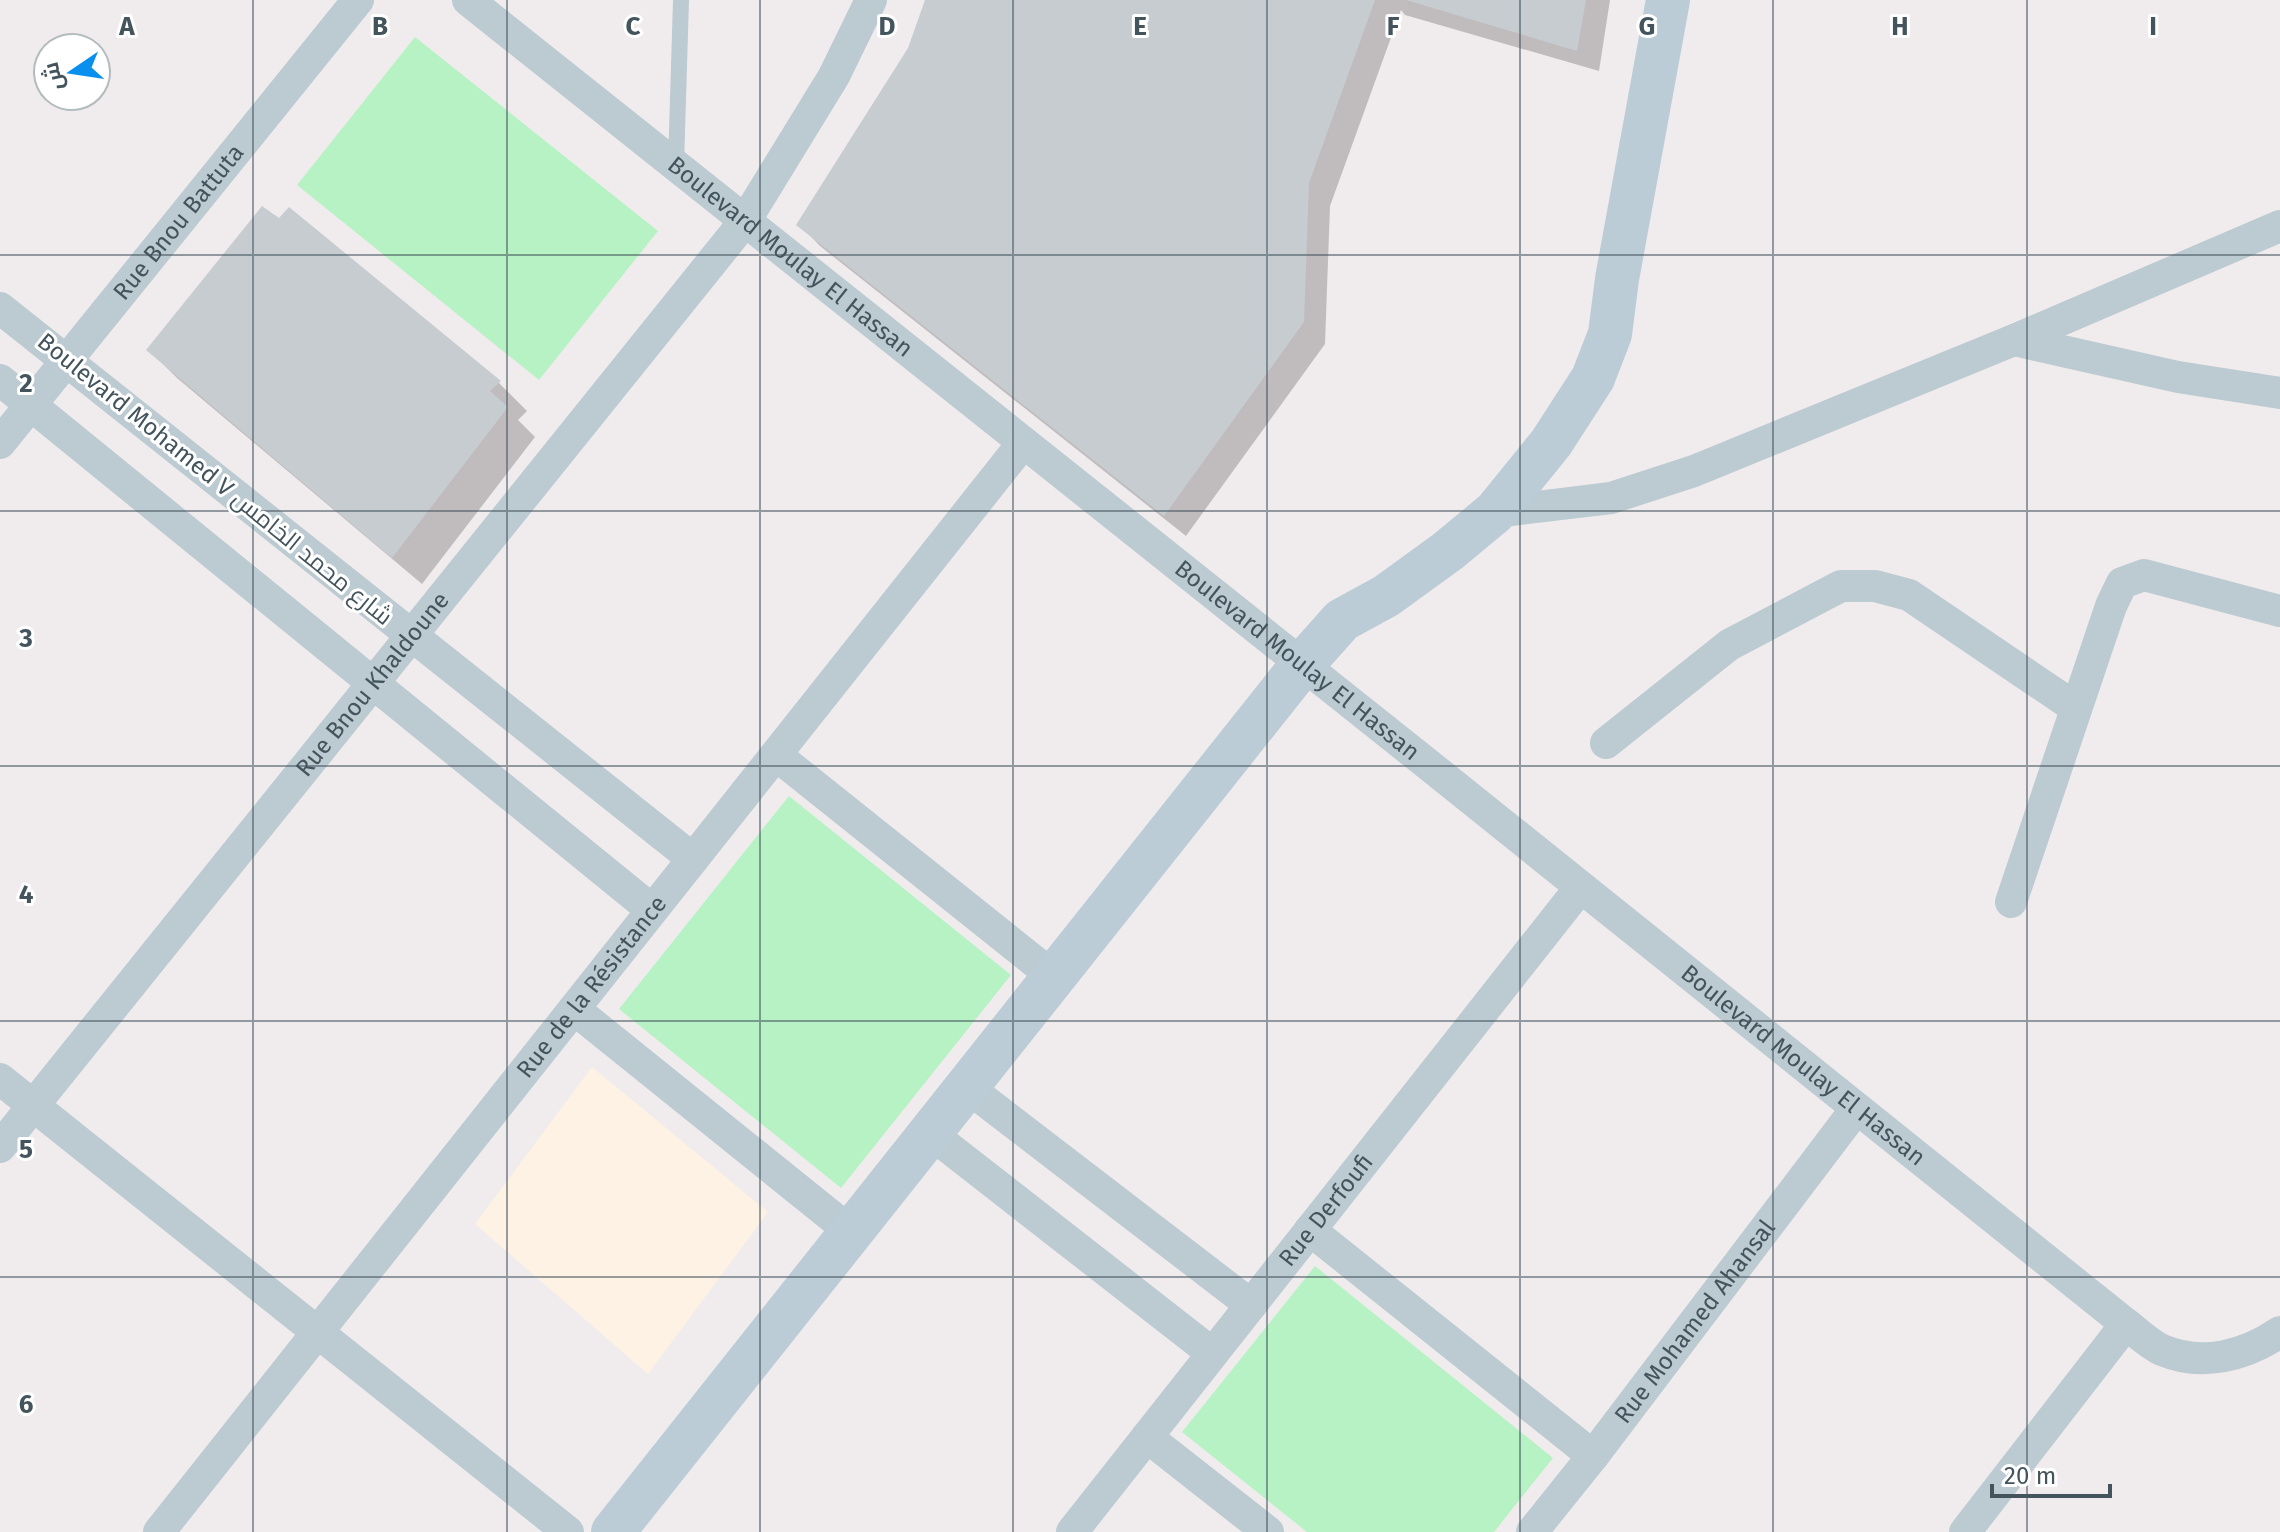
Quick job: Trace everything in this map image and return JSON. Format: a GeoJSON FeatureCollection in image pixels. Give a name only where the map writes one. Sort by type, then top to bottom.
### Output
{"type":"FeatureCollection","features":[{"type":"Feature","properties":{"kind":"main road"},"geometry":{"type":"LineString","coordinates":[[613,1532],[1301,666],[1342,620],[1386,596],[1495,512],[1569,417],[1593,378],[1610,334],[1617,279],[1668,0]]}},
{"type":"Feature","properties":{"kind":"street","name":"Rue Bnou Battuta"},"geometry":{"type":"LineString","coordinates":[[0,443],[358,0]]}},
{"type":"Feature","properties":{"kind":"street","name":"Boulevard Moulay El Hassan"},"geometry":{"type":"LineString","coordinates":[[468,0],[2126,1324],[2161,1349],[2202,1360],[2243,1352],[2280,1332]]}},
{"type":"Feature","properties":{"kind":"street","name":"Rue Bnou Khaldoune"},"geometry":{"type":"LineString","coordinates":[[0,1147],[745,221],[834,76],[871,0]]}},
{"type":"Feature","properties":{"kind":"street"},"geometry":{"type":"LineString","coordinates":[[1495,512],[1611,498],[1681,475],[2014,340],[2280,226]]}},
{"type":"Feature","properties":{"kind":"street","name":"Boulevard Mohamed V شارع محمد الخامس"},"geometry":{"type":"LineString","coordinates":[[0,308],[693,859]]}},
{"type":"Feature","properties":{"kind":"street"},"geometry":{"type":"LineString","coordinates":[[2014,340],[2178,377],[2280,393]]}},
{"type":"Feature","properties":{"kind":"street"},"geometry":{"type":"LineString","coordinates":[[0,380],[652,910]]}},
{"type":"Feature","properties":{"kind":"street","name":"Rue de la Résistance"},"geometry":{"type":"LineString","coordinates":[[159,1532],[1023,443]]}},
{"type":"Feature","properties":{"kind":"street"},"geometry":{"type":"LineString","coordinates":[[2011,902],[2111,606],[2122,583],[2144,575],[2280,611]]}},
{"type":"Feature","properties":{"kind":"street"},"geometry":{"type":"LineString","coordinates":[[1606,743],[1729,645],[1841,586],[1875,586],[1909,595],[2076,708]]}},
{"type":"Feature","properties":{"kind":"street"},"geometry":{"type":"LineString","coordinates":[[776,755],[1054,977]]}},
{"type":"Feature","properties":{"kind":"street","name":"Rue Derfoufi"},"geometry":{"type":"LineString","coordinates":[[1072,1532],[1580,888]]}},
{"type":"Feature","properties":{"kind":"street"},"geometry":{"type":"LineString","coordinates":[[574,1009],[851,1232]]}},
{"type":"Feature","properties":{"kind":"street"},"geometry":{"type":"LineString","coordinates":[[0,1079],[568,1532]]}},
{"type":"Feature","properties":{"kind":"street"},"geometry":{"type":"LineString","coordinates":[[967,1087],[1251,1305]]}},
{"type":"Feature","properties":{"kind":"street","name":"Rue Mohamed Ahansal"},"geometry":{"type":"LineString","coordinates":[[1532,1532],[1856,1109]]}},
{"type":"Feature","properties":{"kind":"street"},"geometry":{"type":"LineString","coordinates":[[930,1133],[1212,1353]]}},
{"type":"Feature","properties":{"kind":"street"},"geometry":{"type":"LineString","coordinates":[[1310,1230],[1593,1456]]}},
{"type":"Feature","properties":{"kind":"street"},"geometry":{"type":"LineString","coordinates":[[1965,1532],[2126,1324]]}},
{"type":"Feature","properties":{"kind":"street"},"geometry":{"type":"LineString","coordinates":[[1147,1437],[1268,1532]]}},
{"type":"Feature","properties":{"kind":"lane"},"geometry":{"type":"LineString","coordinates":[[676,167],[681,0]]}},
{"type":"Feature","properties":{"kind":"shaded area"},"geometry":{"type":"Polygon","coordinates":[[[592,1067],[768,1212],[648,1374],[475,1224],[592,1067]]]}},
{"type":"Feature","properties":{"kind":"green space"},"geometry":{"type":"Polygon","coordinates":[[[415,37],[658,231],[539,380],[297,185],[415,37]]]}},
{"type":"Feature","properties":{"kind":"green space"},"geometry":{"type":"Polygon","coordinates":[[[789,796],[1011,975],[841,1188],[619,1009],[789,796]]]}},
{"type":"Feature","properties":{"kind":"green space"},"geometry":{"type":"Polygon","coordinates":[[[1315,1266],[1553,1458],[1494,1532],[1307,1532],[1182,1432],[1315,1266]]]}},
{"type":"Feature","properties":{"kind":"building"},"geometry":{"type":"Polygon","coordinates":[[[925,0],[1375,0],[1309,183],[1304,322],[1164,516],[796,225],[908,48],[925,0]]]}},
{"type":"Feature","properties":{"kind":"building"},"geometry":{"type":"Polygon","coordinates":[[[1406,0],[1586,0],[1577,51],[1406,0]]]}},
{"type":"Feature","properties":{"kind":"building"},"geometry":{"type":"Polygon","coordinates":[[[262,206],[279,218],[289,207],[501,381],[490,391],[508,407],[392,558],[146,350],[262,206]]]}}]}
